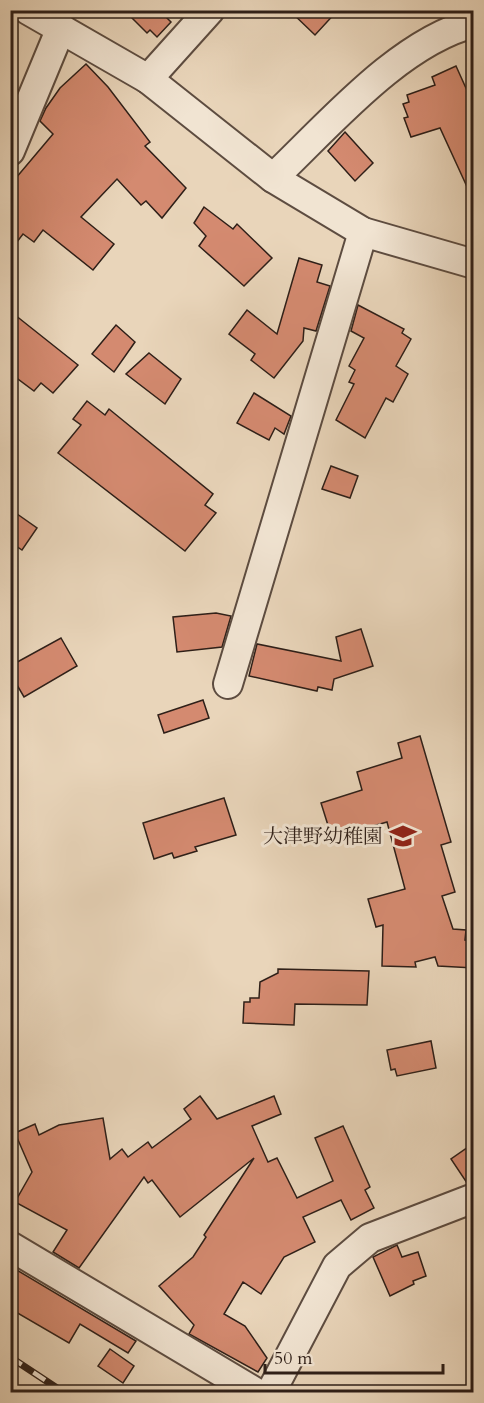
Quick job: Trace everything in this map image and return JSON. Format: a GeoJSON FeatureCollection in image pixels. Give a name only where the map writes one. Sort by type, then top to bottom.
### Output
{"type":"FeatureCollection","features":[{"type":"Feature","properties":{"kind":"street"},"geometry":{"type":"LineString","coordinates":[[28,10],[148,79],[273,177],[363,232],[474,264]]}},
{"type":"Feature","properties":{"kind":"street"},"geometry":{"type":"LineString","coordinates":[[148,79],[210,10]]}},
{"type":"Feature","properties":{"kind":"street"},"geometry":{"type":"LineString","coordinates":[[273,177],[383,73],[432,38],[474,23]]}},
{"type":"Feature","properties":{"kind":"street"},"geometry":{"type":"LineString","coordinates":[[10,151],[61,28]]}},
{"type":"Feature","properties":{"kind":"street"},"geometry":{"type":"LineString","coordinates":[[228,684],[363,232]]}},
{"type":"Feature","properties":{"kind":"street"},"geometry":{"type":"LineString","coordinates":[[271,1392],[337,1266],[370,1238],[474,1198]]}},
{"type":"Feature","properties":{"kind":"street"},"geometry":{"type":"LineString","coordinates":[[10,1246],[255,1392]]}},
{"type":"Feature","properties":{"kind":"building"},"geometry":{"type":"Polygon","coordinates":[[[124,10],[173,10],[166,17],[171,22],[157,37],[150,30],[147,33],[124,10]]]}},
{"type":"Feature","properties":{"kind":"building"},"geometry":{"type":"Polygon","coordinates":[[[289,10],[338,10],[315,35],[289,10]]]}},
{"type":"Feature","properties":{"kind":"building"},"geometry":{"type":"Polygon","coordinates":[[[86,64],[108,87],[150,142],[145,146],[186,188],[162,218],[146,201],[141,205],[117,179],[81,217],[114,244],[93,270],[43,230],[34,242],[23,234],[10,251],[10,185],[53,134],[40,121],[46,108],[60,88],[86,64]]]}},
{"type":"Feature","properties":{"kind":"building"},"geometry":{"type":"Polygon","coordinates":[[[456,66],[474,106],[474,202],[440,128],[411,137],[404,118],[408,117],[403,104],[409,102],[407,95],[435,85],[432,77],[456,66]]]}},
{"type":"Feature","properties":{"kind":"building"},"geometry":{"type":"Polygon","coordinates":[[[345,132],[373,163],[355,181],[328,151],[345,132]]]}},
{"type":"Feature","properties":{"kind":"building"},"geometry":{"type":"Polygon","coordinates":[[[204,207],[233,229],[237,224],[272,258],[244,286],[199,246],[206,236],[194,223],[204,207]]]}},
{"type":"Feature","properties":{"kind":"building"},"geometry":{"type":"Polygon","coordinates":[[[299,258],[322,265],[317,282],[330,286],[316,331],[304,328],[303,341],[274,378],[251,360],[255,354],[229,334],[247,310],[277,334],[299,258]]]}},
{"type":"Feature","properties":{"kind":"building"},"geometry":{"type":"Polygon","coordinates":[[[358,305],[404,329],[402,333],[411,339],[396,366],[408,374],[393,402],[386,398],[365,438],[336,420],[354,384],[349,382],[355,370],[349,366],[364,338],[351,331],[358,305]]]}},
{"type":"Feature","properties":{"kind":"building"},"geometry":{"type":"Polygon","coordinates":[[[10,311],[78,365],[53,393],[41,383],[34,391],[10,373],[10,311]]]}},
{"type":"Feature","properties":{"kind":"building"},"geometry":{"type":"Polygon","coordinates":[[[116,325],[135,342],[114,372],[92,354],[116,325]]]}},
{"type":"Feature","properties":{"kind":"building"},"geometry":{"type":"Polygon","coordinates":[[[149,353],[181,379],[165,404],[126,374],[149,353]]]}},
{"type":"Feature","properties":{"kind":"building"},"geometry":{"type":"Polygon","coordinates":[[[254,393],[291,416],[284,434],[275,428],[269,440],[237,423],[254,393]]]}},
{"type":"Feature","properties":{"kind":"building"},"geometry":{"type":"Polygon","coordinates":[[[87,401],[105,415],[109,409],[213,494],[205,505],[216,513],[185,551],[58,453],[81,425],[73,419],[87,401]]]}},
{"type":"Feature","properties":{"kind":"building"},"geometry":{"type":"Polygon","coordinates":[[[331,466],[358,476],[350,498],[322,489],[331,466]]]}},
{"type":"Feature","properties":{"kind":"building"},"geometry":{"type":"Polygon","coordinates":[[[10,509],[37,528],[22,550],[10,542],[10,509]]]}},
{"type":"Feature","properties":{"kind":"building"},"geometry":{"type":"Polygon","coordinates":[[[216,613],[231,616],[222,647],[177,652],[173,617],[216,613]]]}},
{"type":"Feature","properties":{"kind":"building"},"geometry":{"type":"Polygon","coordinates":[[[361,629],[373,666],[334,679],[332,690],[318,687],[317,691],[249,676],[257,644],[341,661],[336,637],[361,629]]]}},
{"type":"Feature","properties":{"kind":"building"},"geometry":{"type":"Polygon","coordinates":[[[61,638],[77,666],[24,697],[10,673],[10,666],[61,638]]]}},
{"type":"Feature","properties":{"kind":"building"},"geometry":{"type":"Polygon","coordinates":[[[203,700],[209,718],[164,733],[158,715],[203,700]]]}},
{"type":"Feature","properties":{"kind":"building"},"geometry":{"type":"Polygon","coordinates":[[[420,736],[451,842],[441,845],[455,892],[442,896],[453,929],[466,930],[465,940],[474,941],[474,968],[438,966],[435,957],[415,962],[416,967],[382,966],[383,925],[376,927],[368,899],[405,889],[387,822],[332,838],[321,803],[362,790],[357,772],[402,758],[398,743],[420,736]]]}},
{"type":"Feature","properties":{"kind":"building"},"geometry":{"type":"Polygon","coordinates":[[[224,798],[236,835],[195,847],[197,851],[174,858],[172,853],[154,859],[143,823],[224,798]]]}},
{"type":"Feature","properties":{"kind":"building"},"geometry":{"type":"Polygon","coordinates":[[[278,969],[369,971],[367,1005],[295,1004],[294,1025],[243,1023],[244,1002],[250,1002],[250,998],[259,998],[260,982],[278,973],[278,969]]]}},
{"type":"Feature","properties":{"kind":"building"},"geometry":{"type":"Polygon","coordinates":[[[431,1041],[436,1068],[397,1076],[395,1069],[391,1070],[387,1050],[431,1041]]]}},
{"type":"Feature","properties":{"kind":"building"},"geometry":{"type":"Polygon","coordinates":[[[200,1096],[217,1119],[274,1096],[281,1114],[252,1126],[268,1162],[277,1158],[297,1198],[333,1181],[315,1138],[343,1126],[370,1187],[365,1190],[374,1208],[351,1220],[341,1200],[303,1217],[315,1242],[284,1257],[261,1294],[243,1282],[224,1314],[245,1326],[267,1358],[258,1372],[189,1334],[194,1325],[159,1286],[193,1257],[206,1237],[204,1235],[254,1158],[180,1217],[152,1180],[148,1183],[144,1177],[79,1268],[53,1252],[67,1230],[15,1202],[32,1172],[15,1133],[35,1124],[39,1135],[59,1125],[103,1118],[110,1159],[122,1149],[128,1157],[148,1142],[152,1148],[191,1119],[184,1109],[200,1096]]]}},
{"type":"Feature","properties":{"kind":"building"},"geometry":{"type":"Polygon","coordinates":[[[474,1143],[474,1182],[467,1183],[451,1159],[474,1143]]]}},
{"type":"Feature","properties":{"kind":"building"},"geometry":{"type":"Polygon","coordinates":[[[397,1245],[402,1257],[418,1252],[426,1276],[413,1281],[414,1284],[390,1296],[373,1257],[397,1245]]]}},
{"type":"Feature","properties":{"kind":"building"},"geometry":{"type":"Polygon","coordinates":[[[10,1266],[136,1341],[128,1353],[80,1324],[69,1343],[14,1311],[17,1306],[10,1302],[10,1266]]]}},
{"type":"Feature","properties":{"kind":"building"},"geometry":{"type":"Polygon","coordinates":[[[110,1349],[134,1366],[123,1383],[98,1366],[110,1349]]]}},
{"type":"Feature","properties":{"kind":"railway"},"geometry":{"type":"LineString","coordinates":[[10,1357],[63,1392]]}},
{"type":"Feature","properties":{"kind":"place","name":"大津野幼稚園"},"geometry":{"type":"Point","coordinates":[403,836]}}]}
